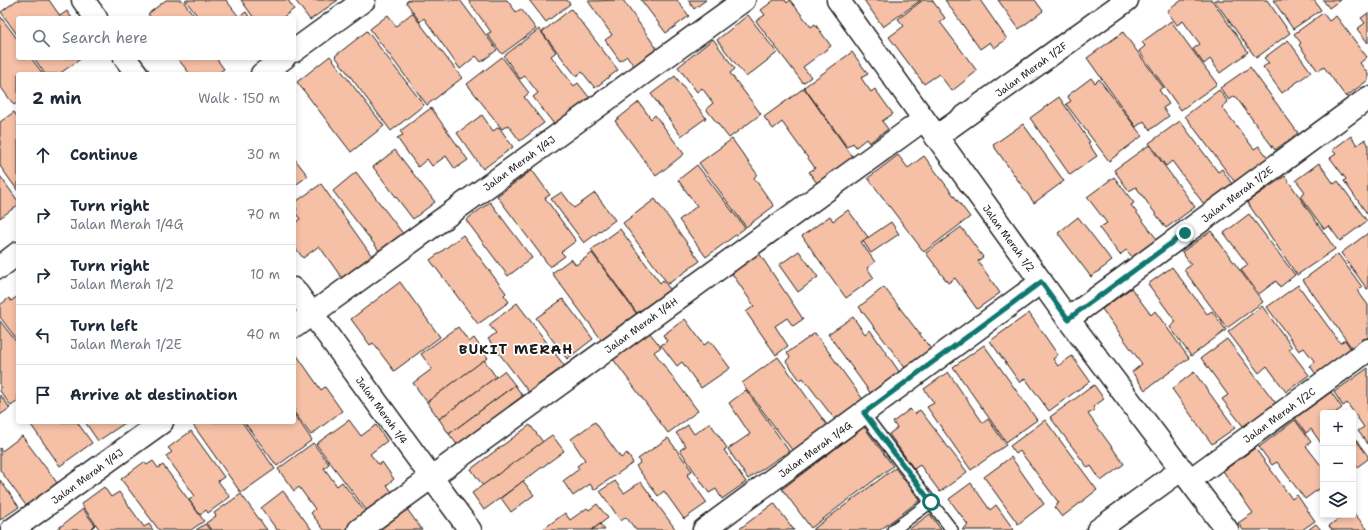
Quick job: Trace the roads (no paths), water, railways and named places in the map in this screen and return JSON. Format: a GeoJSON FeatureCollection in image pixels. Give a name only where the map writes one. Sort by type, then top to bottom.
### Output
{"type":"FeatureCollection","features":[{"type":"Feature","properties":{"kind":"street"},"geometry":{"type":"LineString","coordinates":[[83,0],[95,16]]}},
{"type":"Feature","properties":{"kind":"street"},"geometry":{"type":"LineString","coordinates":[[296,50],[364,0]]}},
{"type":"Feature","properties":{"kind":"street","name":"Jalan Merah 1/4J"},"geometry":{"type":"LineString","coordinates":[[296,326],[744,0]]}},
{"type":"Feature","properties":{"kind":"street","name":"Jalan Merah 1/2"},"geometry":{"type":"LineString","coordinates":[[838,0],[923,120],[1068,319],[1227,530]]}},
{"type":"Feature","properties":{"kind":"street","name":"Jalan Merah 1/2F"},"geometry":{"type":"LineString","coordinates":[[936,137],[1127,0]]}},
{"type":"Feature","properties":{"kind":"street"},"geometry":{"type":"LineString","coordinates":[[126,60],[136,72]]}},
{"type":"Feature","properties":{"kind":"street"},"geometry":{"type":"LineString","coordinates":[[265,72],[281,60]]}},
{"type":"Feature","properties":{"kind":"street","name":"Jalan Merah 1/2E"},"geometry":{"type":"LineString","coordinates":[[1068,319],[1368,98]]}},
{"type":"Feature","properties":{"kind":"street","name":"Jalan Merah 1/4H"},"geometry":{"type":"LineString","coordinates":[[359,530],[923,120]]}},
{"type":"Feature","properties":{"kind":"street"},"geometry":{"type":"LineString","coordinates":[[0,267],[16,255]]}},
{"type":"Feature","properties":{"kind":"street","name":"Jalan Merah 1/4G"},"geometry":{"type":"LineString","coordinates":[[704,530],[1041,282]]}},
{"type":"Feature","properties":{"kind":"street","name":"Jalan Merah 1/4"},"geometry":{"type":"LineString","coordinates":[[296,292],[470,530]]}},
{"type":"Feature","properties":{"kind":"street","name":"Jalan Merah 1/2C"},"geometry":{"type":"LineString","coordinates":[[1098,530],[1186,475],[1368,350]]}},
{"type":"Feature","properties":{"kind":"street","name":"Jalan Merah 1/4J"},"geometry":{"type":"LineString","coordinates":[[12,530],[159,424]]}},
{"type":"Feature","properties":{"kind":"lane"},"geometry":{"type":"LineString","coordinates":[[864,413],[952,530]]}},
{"type":"Feature","properties":{"kind":"lane"},"geometry":{"type":"LineString","coordinates":[[893,530],[931,502]]}},
{"type":"Feature","properties":{"kind":"district","name":"BUKIT MERAH"},"geometry":{"type":"Point","coordinates":[516,349]}}]}
